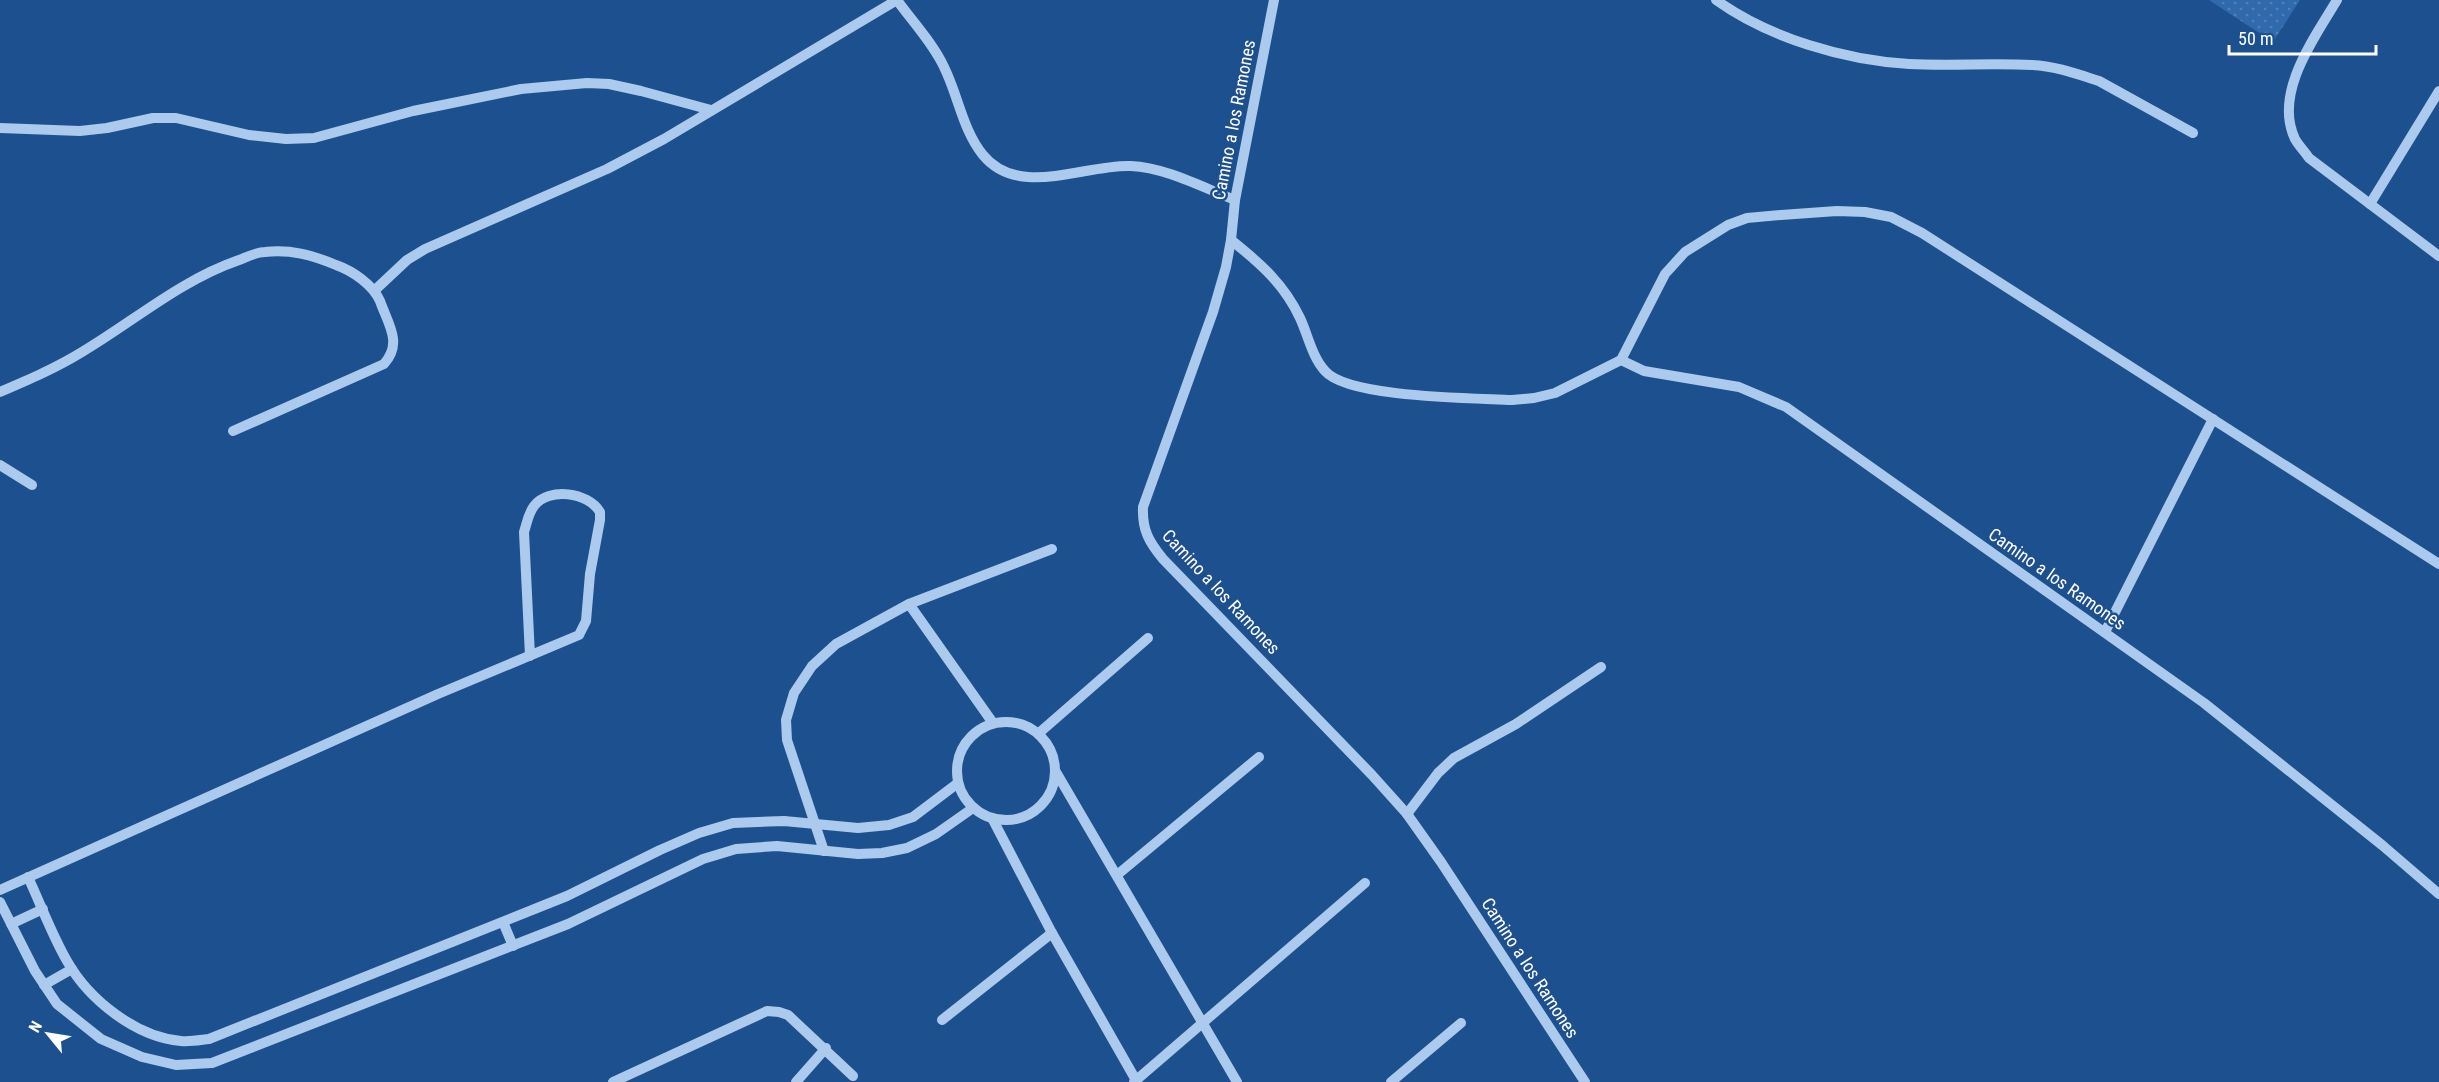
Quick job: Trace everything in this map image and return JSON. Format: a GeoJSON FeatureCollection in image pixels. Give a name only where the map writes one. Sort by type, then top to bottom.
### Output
{"type":"FeatureCollection","features":[{"type":"Feature","properties":{"kind":"street"},"geometry":{"type":"LineString","coordinates":[[375,290],[407,260],[425,249],[607,169],[664,139],[897,0],[943,64],[974,140],[983,155],[998,169],[1017,176],[1042,177],[1131,166],[1154,170],[1235,200]]}},
{"type":"Feature","properties":{"kind":"street","name":"Camino a los Ramones"},"geometry":{"type":"LineString","coordinates":[[1274,0],[1235,200],[1226,267],[1213,312],[1143,507],[1144,532],[1163,559],[1407,814],[1442,862],[1585,1082]]}},
{"type":"Feature","properties":{"kind":"street"},"geometry":{"type":"LineString","coordinates":[[1716,0],[1740,17],[1766,30],[1874,61],[1910,64],[2034,65],[2075,73],[2099,81],[2193,133]]}},
{"type":"Feature","properties":{"kind":"street"},"geometry":{"type":"LineString","coordinates":[[2337,0],[2301,61],[2294,80],[2290,124],[2296,140],[2309,158],[2439,256]]}},
{"type":"Feature","properties":{"kind":"street"},"geometry":{"type":"LineString","coordinates":[[0,128],[80,131],[153,118],[176,118],[249,135],[286,139],[314,138],[413,111],[521,89],[587,82],[641,91],[711,110]]}},
{"type":"Feature","properties":{"kind":"street"},"geometry":{"type":"LineString","coordinates":[[2370,204],[2439,91]]}},
{"type":"Feature","properties":{"kind":"street"},"geometry":{"type":"LineString","coordinates":[[1231,240],[1277,279],[1289,295],[1320,364],[1326,373],[1343,383],[1364,389],[1512,400],[1555,393],[1621,360],[1665,274],[1685,252],[1708,236],[1747,218],[1838,211],[1865,212],[1891,217],[1922,233],[2439,564]]}},
{"type":"Feature","properties":{"kind":"street"},"geometry":{"type":"LineString","coordinates":[[0,392],[45,372],[83,351],[163,298],[216,268],[262,252],[290,251],[316,257],[344,268],[375,290],[394,338],[394,348],[384,364],[233,431]]}},
{"type":"Feature","properties":{"kind":"street","name":"Camino a los Ramones"},"geometry":{"type":"LineString","coordinates":[[1621,360],[1644,371],[1739,387],[1786,408],[2204,703],[2382,845],[2439,894]]}},
{"type":"Feature","properties":{"kind":"street"},"geometry":{"type":"LineString","coordinates":[[2105,632],[2213,419]]}},
{"type":"Feature","properties":{"kind":"street"},"geometry":{"type":"LineString","coordinates":[[0,465],[32,485]]}},
{"type":"Feature","properties":{"kind":"street"},"geometry":{"type":"LineString","coordinates":[[0,890],[438,694],[530,656],[579,635],[586,621],[590,574],[600,520],[600,512],[589,500],[564,494],[550,496],[535,504],[529,515],[524,532],[530,656]]}},
{"type":"Feature","properties":{"kind":"street"},"geometry":{"type":"LineString","coordinates":[[824,851],[787,740],[786,720],[794,693],[812,666],[836,644],[909,604],[1052,549]]}},
{"type":"Feature","properties":{"kind":"street"},"geometry":{"type":"LineString","coordinates":[[909,604],[993,723]]}},
{"type":"Feature","properties":{"kind":"street"},"geometry":{"type":"LineString","coordinates":[[1039,732],[1148,638]]}},
{"type":"Feature","properties":{"kind":"street"},"geometry":{"type":"LineString","coordinates":[[1407,814],[1438,773],[1454,758],[1516,724],[1601,667]]}},
{"type":"Feature","properties":{"kind":"street"},"geometry":{"type":"LineString","coordinates":[[1056,772],[1051,794],[1035,811],[1014,820],[992,818],[973,808],[958,783],[957,764],[963,746],[976,732],[993,723],[1009,721],[1025,724],[1039,732],[1052,750],[1056,772],[1237,1082]]}},
{"type":"Feature","properties":{"kind":"street"},"geometry":{"type":"LineString","coordinates":[[1117,874],[1259,758]]}},
{"type":"Feature","properties":{"kind":"street"},"geometry":{"type":"LineString","coordinates":[[28,877],[72,969],[87,990],[126,1020],[156,1036],[183,1041],[209,1039],[567,896],[699,832],[733,823],[784,821],[858,828],[889,825],[913,817],[958,783]]}},
{"type":"Feature","properties":{"kind":"street"},"geometry":{"type":"LineString","coordinates":[[0,902],[35,971],[57,1004],[101,1039],[142,1057],[176,1065],[212,1064],[568,924],[675,871],[714,856],[736,849],[777,846],[858,854],[907,848],[936,834],[973,808]]}},
{"type":"Feature","properties":{"kind":"street"},"geometry":{"type":"LineString","coordinates":[[992,818],[1052,933],[1136,1082],[1202,1022],[1365,883]]}},
{"type":"Feature","properties":{"kind":"street"},"geometry":{"type":"LineString","coordinates":[[11,924],[43,909]]}},
{"type":"Feature","properties":{"kind":"street"},"geometry":{"type":"LineString","coordinates":[[503,922],[513,946]]}},
{"type":"Feature","properties":{"kind":"street"},"geometry":{"type":"LineString","coordinates":[[942,1020],[1052,933]]}},
{"type":"Feature","properties":{"kind":"street"},"geometry":{"type":"LineString","coordinates":[[45,985],[72,969]]}},
{"type":"Feature","properties":{"kind":"street"},"geometry":{"type":"LineString","coordinates":[[613,1082],[767,1011],[788,1015],[826,1048],[853,1076]]}},
{"type":"Feature","properties":{"kind":"street"},"geometry":{"type":"LineString","coordinates":[[1391,1082],[1461,1023]]}},
{"type":"Feature","properties":{"kind":"street"},"geometry":{"type":"LineString","coordinates":[[796,1082],[826,1048]]}},
{"type":"Feature","properties":{"kind":"shaded area"},"geometry":{"type":"Polygon","coordinates":[[[2209,0],[2300,0],[2273,42],[2209,0]]]}}]}
